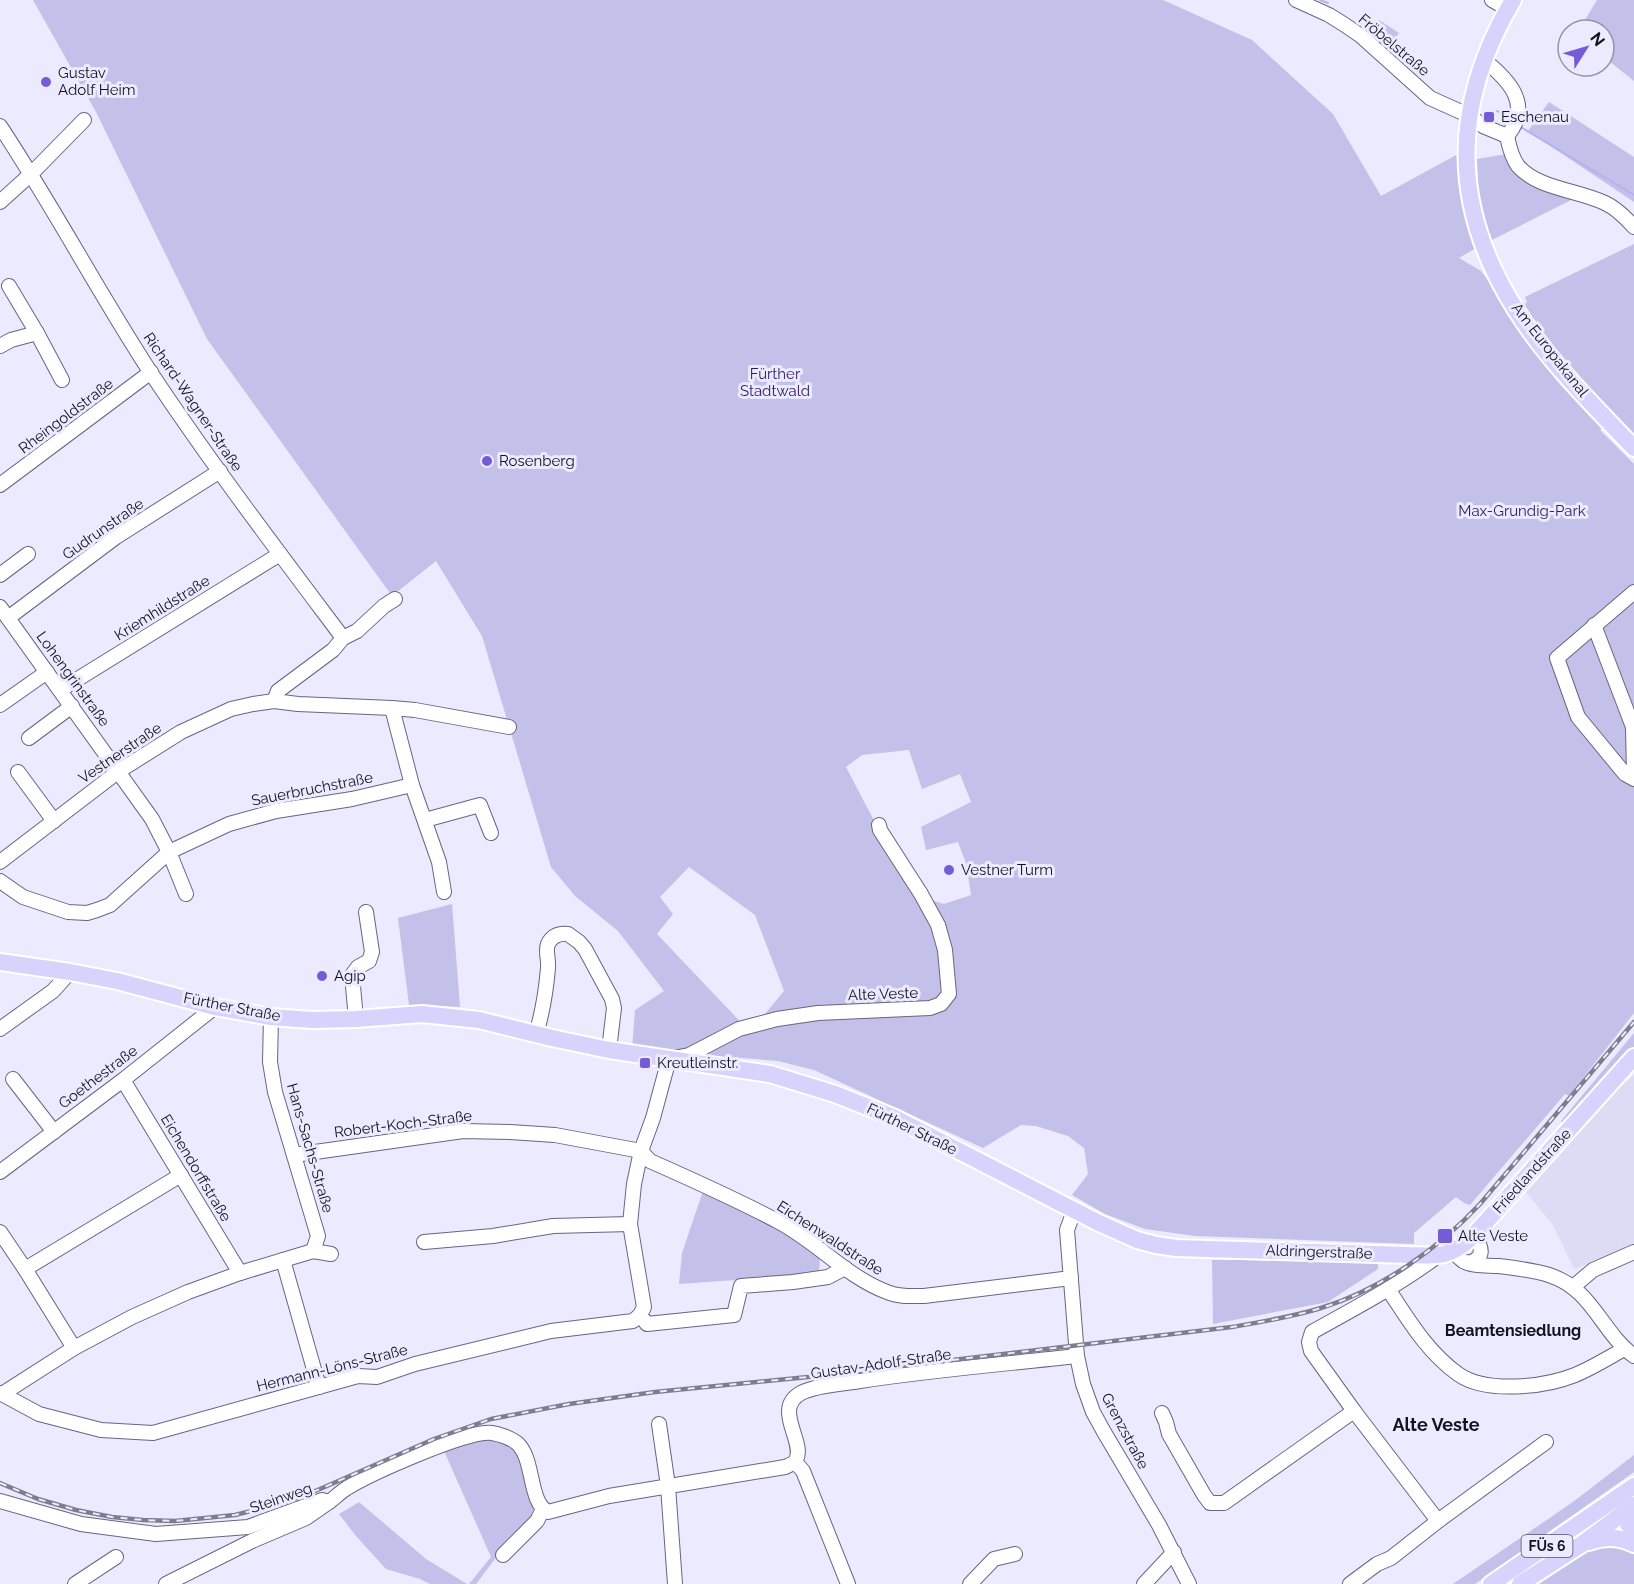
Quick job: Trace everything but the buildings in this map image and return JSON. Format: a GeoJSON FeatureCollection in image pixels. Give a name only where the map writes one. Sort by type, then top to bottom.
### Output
{"type":"FeatureCollection","features":[{"type":"Feature","properties":{"kind":"main road","name":"Am Europakanal"},"geometry":{"type":"LineString","coordinates":[[1510,5],[1484,60],[1470,116],[1466,152],[1467,183],[1480,237],[1494,271],[1516,311],[1573,383],[1634,448]]}},
{"type":"Feature","properties":{"kind":"main road","name":"Fürther Straße"},"geometry":{"type":"LineString","coordinates":[[0,963],[117,981],[214,1007],[271,1017],[312,1020],[422,1014],[479,1020],[609,1050],[770,1074],[835,1094],[895,1118],[1074,1211],[1137,1240],[1156,1245],[1200,1249]]}},
{"type":"Feature","properties":{"kind":"main road","name":"Friedlandstraße"},"geometry":{"type":"LineString","coordinates":[[1446,1253],[1474,1235],[1634,1057]]}},
{"type":"Feature","properties":{"kind":"main road","name":"Aldringerstraße"},"geometry":{"type":"LineString","coordinates":[[1200,1249],[1446,1253]]}},
{"type":"Feature","properties":{"kind":"main road"},"geometry":{"type":"LineString","coordinates":[[1603,1508],[1634,1486]]}},
{"type":"Feature","properties":{"kind":"main road"},"geometry":{"type":"LineString","coordinates":[[1603,1508],[1613,1505],[1632,1511],[1628,1524],[1634,1533]]}},
{"type":"Feature","properties":{"kind":"main road","name":"FÜs 6"},"geometry":{"type":"LineString","coordinates":[[1491,1584],[1603,1508]]}},
{"type":"Feature","properties":{"kind":"main road","name":"FÜs 6"},"geometry":{"type":"LineString","coordinates":[[1520,1584],[1632,1511]]}},
{"type":"Feature","properties":{"kind":"main road"},"geometry":{"type":"LineString","coordinates":[[1582,1544],[1595,1539],[1608,1538],[1634,1544]]}},
{"type":"Feature","properties":{"kind":"street","name":"Fröbelstraße"},"geometry":{"type":"LineString","coordinates":[[1296,0],[1346,25],[1430,98],[1506,136]]}},
{"type":"Feature","properties":{"kind":"street"},"geometry":{"type":"LineString","coordinates":[[1492,0],[1510,5]]}},
{"type":"Feature","properties":{"kind":"street"},"geometry":{"type":"LineString","coordinates":[[1484,60],[1503,77],[1518,101],[1518,116],[1506,136],[1517,165],[1531,177],[1608,204],[1634,227]]}},
{"type":"Feature","properties":{"kind":"street"},"geometry":{"type":"LineString","coordinates":[[0,202],[84,120]]}},
{"type":"Feature","properties":{"kind":"street","name":"Richard-Wagner-Straße"},"geometry":{"type":"LineString","coordinates":[[0,126],[151,372],[219,471],[344,638]]}},
{"type":"Feature","properties":{"kind":"street"},"geometry":{"type":"LineString","coordinates":[[9,286],[62,380]]}},
{"type":"Feature","properties":{"kind":"street"},"geometry":{"type":"LineString","coordinates":[[0,346],[11,340],[37,333]]}},
{"type":"Feature","properties":{"kind":"street","name":"Rheingoldstraße"},"geometry":{"type":"LineString","coordinates":[[0,485],[151,372]]}},
{"type":"Feature","properties":{"kind":"street","name":"Gudrunstraße"},"geometry":{"type":"LineString","coordinates":[[4,612],[219,471]]}},
{"type":"Feature","properties":{"kind":"street"},"geometry":{"type":"LineString","coordinates":[[0,575],[28,554]]}},
{"type":"Feature","properties":{"kind":"street","name":"Kriemhildstraße"},"geometry":{"type":"LineString","coordinates":[[60,690],[280,554]]}},
{"type":"Feature","properties":{"kind":"street"},"geometry":{"type":"LineString","coordinates":[[1594,625],[1633,727],[1634,777],[1625,774],[1578,717],[1557,657],[1594,625],[1634,592]]}},
{"type":"Feature","properties":{"kind":"street"},"geometry":{"type":"LineString","coordinates":[[274,701],[278,691],[395,599]]}},
{"type":"Feature","properties":{"kind":"street","name":"Lohengrinstraße"},"geometry":{"type":"LineString","coordinates":[[4,612],[152,819],[170,852],[186,894]]}},
{"type":"Feature","properties":{"kind":"street"},"geometry":{"type":"LineString","coordinates":[[0,705],[47,672]]}},
{"type":"Feature","properties":{"kind":"street","name":"Vestnerstraße"},"geometry":{"type":"LineString","coordinates":[[1,859],[119,771],[181,732],[231,709],[274,701],[392,708],[509,726]]}},
{"type":"Feature","properties":{"kind":"street"},"geometry":{"type":"LineString","coordinates":[[29,738],[72,706]]}},
{"type":"Feature","properties":{"kind":"street"},"geometry":{"type":"LineString","coordinates":[[392,708],[412,785],[440,862],[444,892]]}},
{"type":"Feature","properties":{"kind":"street"},"geometry":{"type":"LineString","coordinates":[[18,772],[54,821]]}},
{"type":"Feature","properties":{"kind":"street","name":"Sauerbruchstraße"},"geometry":{"type":"LineString","coordinates":[[0,881],[23,897],[68,912],[87,913],[110,905],[170,852],[229,824],[276,811],[352,800],[412,785]]}},
{"type":"Feature","properties":{"kind":"street"},"geometry":{"type":"LineString","coordinates":[[425,820],[480,805],[490,833]]}},
{"type":"Feature","properties":{"kind":"street","name":"Alte Veste"},"geometry":{"type":"LineString","coordinates":[[669,1059],[688,1055],[739,1029],[777,1019],[818,1013],[930,1008],[941,1004],[949,994],[945,950],[938,925],[879,825]]}},
{"type":"Feature","properties":{"kind":"street"},"geometry":{"type":"LineString","coordinates":[[356,1019],[352,975],[358,967],[369,961],[372,952],[366,912]]}},
{"type":"Feature","properties":{"kind":"street"},"geometry":{"type":"LineString","coordinates":[[536,1034],[544,1005],[548,969],[547,948],[556,935],[568,934],[585,949],[612,999],[614,1008],[609,1050]]}},
{"type":"Feature","properties":{"kind":"street"},"geometry":{"type":"LineString","coordinates":[[0,1029],[53,991],[70,972]]}},
{"type":"Feature","properties":{"kind":"street","name":"Goethestraße"},"geometry":{"type":"LineString","coordinates":[[0,1172],[123,1080],[214,1007]]}},
{"type":"Feature","properties":{"kind":"street","name":"Hans-Sachs-Straße"},"geometry":{"type":"LineString","coordinates":[[271,1017],[270,1062],[275,1092],[318,1236],[313,1251]]}},
{"type":"Feature","properties":{"kind":"street"},"geometry":{"type":"LineString","coordinates":[[644,1320],[644,1307],[630,1224],[634,1184],[641,1151],[653,1118],[669,1059]]}},
{"type":"Feature","properties":{"kind":"street"},"geometry":{"type":"LineString","coordinates":[[13,1079],[54,1132]]}},
{"type":"Feature","properties":{"kind":"street","name":"Eichendorffstraße"},"geometry":{"type":"LineString","coordinates":[[123,1080],[240,1273]]}},
{"type":"Feature","properties":{"kind":"street","name":"Robert-Koch-Straße"},"geometry":{"type":"LineString","coordinates":[[294,1155],[463,1131],[510,1132],[555,1135],[641,1151],[650,1161],[687,1177]]}},
{"type":"Feature","properties":{"kind":"street"},"geometry":{"type":"LineString","coordinates":[[25,1269],[181,1175]]}},
{"type":"Feature","properties":{"kind":"street","name":"Eichenwaldstraße"},"geometry":{"type":"LineString","coordinates":[[687,1177],[781,1223],[871,1285],[889,1293],[924,1296],[1071,1278]]}},
{"type":"Feature","properties":{"kind":"street","name":"Grenzstraße"},"geometry":{"type":"LineString","coordinates":[[1074,1211],[1067,1230],[1077,1356],[1083,1384],[1094,1412],[1174,1552],[1188,1584]]}},
{"type":"Feature","properties":{"kind":"street"},"geometry":{"type":"LineString","coordinates":[[424,1242],[493,1236],[553,1226],[630,1224]]}},
{"type":"Feature","properties":{"kind":"street"},"geometry":{"type":"LineString","coordinates":[[0,1232],[74,1348]]}},
{"type":"Feature","properties":{"kind":"street"},"geometry":{"type":"LineString","coordinates":[[1474,1235],[1485,1258],[1498,1266]]}},
{"type":"Feature","properties":{"kind":"street"},"geometry":{"type":"LineString","coordinates":[[1,1393],[74,1348],[132,1317],[188,1292],[240,1273],[313,1251],[331,1254]]}},
{"type":"Feature","properties":{"kind":"street"},"geometry":{"type":"LineString","coordinates":[[1468,1263],[1477,1259],[1481,1251]]}},
{"type":"Feature","properties":{"kind":"street"},"geometry":{"type":"LineString","coordinates":[[1573,1287],[1593,1270],[1634,1252]]}},
{"type":"Feature","properties":{"kind":"street"},"geometry":{"type":"LineString","coordinates":[[1388,1289],[1417,1334],[1437,1356],[1459,1375],[1481,1384],[1514,1386],[1548,1383],[1574,1376],[1629,1352],[1573,1287],[1551,1275],[1498,1266],[1482,1266],[1468,1263],[1446,1253]]}},
{"type":"Feature","properties":{"kind":"street","name":"Friedlandstraße"},"geometry":{"type":"LineString","coordinates":[[1354,1411],[1311,1351],[1309,1342],[1312,1332],[1446,1253]]}},
{"type":"Feature","properties":{"kind":"street"},"geometry":{"type":"LineString","coordinates":[[283,1260],[319,1387]]}},
{"type":"Feature","properties":{"kind":"street","name":"Hermann-Löns-Straße"},"geometry":{"type":"LineString","coordinates":[[1,1393],[39,1414],[101,1430],[153,1432],[358,1376],[377,1377],[415,1364],[551,1331],[644,1320],[734,1315],[741,1286],[828,1277],[845,1268]]}},
{"type":"Feature","properties":{"kind":"street","name":"Gustav-Adolf-Straße"},"geometry":{"type":"LineString","coordinates":[[795,1462],[798,1451],[788,1413],[792,1401],[800,1393],[816,1388],[873,1379],[1077,1356]]}},
{"type":"Feature","properties":{"kind":"street"},"geometry":{"type":"LineString","coordinates":[[1162,1413],[1169,1434],[1204,1495],[1210,1503],[1224,1503],[1354,1411],[1438,1521]]}},
{"type":"Feature","properties":{"kind":"street"},"geometry":{"type":"LineString","coordinates":[[659,1424],[668,1486],[675,1584]]}},
{"type":"Feature","properties":{"kind":"street","name":"Steinweg"},"geometry":{"type":"LineString","coordinates":[[0,1501],[81,1524],[156,1534],[248,1527],[322,1500],[329,1502],[345,1489],[381,1471],[450,1442],[491,1432],[517,1443],[526,1456],[538,1501],[546,1511]]}},
{"type":"Feature","properties":{"kind":"street"},"geometry":{"type":"LineString","coordinates":[[1350,1584],[1377,1564],[1396,1554],[1546,1442]]}},
{"type":"Feature","properties":{"kind":"street"},"geometry":{"type":"LineString","coordinates":[[503,1555],[546,1511],[609,1496],[785,1467],[795,1462],[803,1471],[848,1584]]}},
{"type":"Feature","properties":{"kind":"street"},"geometry":{"type":"LineString","coordinates":[[166,1584],[252,1541],[306,1518],[329,1502]]}},
{"type":"Feature","properties":{"kind":"street"},"geometry":{"type":"LineString","coordinates":[[248,1527],[252,1541]]}},
{"type":"Feature","properties":{"kind":"street"},"geometry":{"type":"LineString","coordinates":[[1144,1584],[1174,1552]]}},
{"type":"Feature","properties":{"kind":"street"},"geometry":{"type":"LineString","coordinates":[[970,1584],[994,1559],[1015,1554]]}},
{"type":"Feature","properties":{"kind":"street"},"geometry":{"type":"LineString","coordinates":[[75,1584],[116,1557]]}},
{"type":"Feature","properties":{"kind":"shaded area"},"geometry":{"type":"Polygon","coordinates":[[[1634,1075],[1634,1247],[1574,1269],[1553,1225],[1525,1191],[1606,1099],[1634,1075]]]}},
{"type":"Feature","properties":{"kind":"green space","name":"Fürther Stadtwald"},"geometry":{"type":"Polygon","coordinates":[[[33,0],[1163,0],[1252,40],[1333,114],[1381,196],[1458,154],[1465,204],[1476,248],[1459,258],[1481,271],[1566,385],[1603,428],[1600,430],[1634,464],[1634,1013],[1569,1096],[1565,1094],[1470,1205],[1456,1197],[1414,1233],[1414,1244],[1195,1236],[1145,1229],[1105,1214],[1072,1195],[1088,1174],[1084,1148],[1068,1136],[1036,1126],[1021,1125],[983,1148],[814,1070],[778,1061],[632,1049],[635,1010],[664,991],[618,931],[575,896],[551,867],[482,636],[436,561],[392,596],[207,339],[96,112],[33,0]],[[909,750],[862,755],[846,767],[913,895],[944,904],[971,895],[966,863],[958,842],[926,850],[921,827],[971,802],[960,774],[922,789],[909,750]],[[689,867],[660,897],[673,914],[657,934],[750,1032],[784,991],[755,915],[689,867]]]}},
{"type":"Feature","properties":{"kind":"green space"},"geometry":{"type":"Polygon","coordinates":[[[1597,0],[1634,0],[1634,81],[1616,67],[1616,18],[1586,18],[1597,0]]]}},
{"type":"Feature","properties":{"kind":"green space"},"geometry":{"type":"Polygon","coordinates":[[[1379,20],[1399,33],[1387,52],[1367,34],[1379,20]]]}},
{"type":"Feature","properties":{"kind":"green space"},"geometry":{"type":"Polygon","coordinates":[[[1549,102],[1634,157],[1634,202],[1528,131],[1549,102]]]}},
{"type":"Feature","properties":{"kind":"green space"},"geometry":{"type":"Polygon","coordinates":[[[1507,154],[1531,182],[1579,196],[1488,242],[1479,201],[1477,159],[1507,154]]]}},
{"type":"Feature","properties":{"kind":"green space"},"geometry":{"type":"Polygon","coordinates":[[[1634,244],[1634,436],[1561,357],[1523,306],[1527,302],[1525,297],[1634,244]]]}},
{"type":"Feature","properties":{"kind":"green space"},"geometry":{"type":"Polygon","coordinates":[[[452,904],[460,1007],[409,1005],[398,918],[452,904]]]}},
{"type":"Feature","properties":{"kind":"green space"},"geometry":{"type":"Polygon","coordinates":[[[1634,1033],[1634,1051],[1566,1125],[1561,1121],[1634,1033]]]}},
{"type":"Feature","properties":{"kind":"green space"},"geometry":{"type":"Polygon","coordinates":[[[703,1191],[750,1211],[820,1254],[819,1274],[679,1284],[682,1253],[703,1191]]]}},
{"type":"Feature","properties":{"kind":"green space"},"geometry":{"type":"Polygon","coordinates":[[[1212,1260],[1378,1260],[1378,1269],[1328,1302],[1213,1324],[1212,1260]]]}},
{"type":"Feature","properties":{"kind":"green space"},"geometry":{"type":"Polygon","coordinates":[[[491,1438],[513,1445],[522,1458],[535,1504],[529,1522],[501,1551],[476,1584],[469,1584],[491,1557],[444,1451],[462,1444],[491,1438]]]}},
{"type":"Feature","properties":{"kind":"green space"},"geometry":{"type":"Polygon","coordinates":[[[1634,1455],[1634,1472],[1475,1584],[1453,1584],[1573,1502],[1634,1455]]]}},
{"type":"Feature","properties":{"kind":"green space"},"geometry":{"type":"Polygon","coordinates":[[[359,1502],[426,1559],[467,1584],[430,1584],[386,1569],[339,1514],[359,1502]]]}},
{"type":"Feature","properties":{"kind":"green space"},"geometry":{"type":"Polygon","coordinates":[[[1613,1544],[1634,1549],[1634,1584],[1539,1584],[1591,1548],[1613,1544]]]}},
{"type":"Feature","properties":{"kind":"waterway"},"geometry":{"type":"LineString","coordinates":[[1320,0],[1328,3]]}},
{"type":"Feature","properties":{"kind":"waterway"},"geometry":{"type":"LineString","coordinates":[[1497,111],[1506,114],[1510,121]]}},
{"type":"Feature","properties":{"kind":"waterway"},"geometry":{"type":"LineString","coordinates":[[1519,126],[1634,195]]}},
{"type":"Feature","properties":{"kind":"railway"},"geometry":{"type":"LineString","coordinates":[[0,1483],[38,1499],[112,1517],[175,1521],[235,1515],[287,1502],[434,1439],[491,1419],[569,1404],[655,1392],[808,1377],[1232,1327],[1310,1311],[1343,1300],[1386,1279],[1427,1252],[1464,1221],[1634,1022]]}},
{"type":"Feature","properties":{"kind":"place","name":"Gustav Adolf Heim"},"geometry":{"type":"Point","coordinates":[46,82]}},
{"type":"Feature","properties":{"kind":"place","name":"Eschenau"},"geometry":{"type":"Point","coordinates":[1489,117]}},
{"type":"Feature","properties":{"kind":"place","name":"Rosenberg"},"geometry":{"type":"Point","coordinates":[487,461]}},
{"type":"Feature","properties":{"kind":"place","name":"Vestner Turm"},"geometry":{"type":"Point","coordinates":[949,870]}},
{"type":"Feature","properties":{"kind":"place","name":"Agip"},"geometry":{"type":"Point","coordinates":[322,976]}},
{"type":"Feature","properties":{"kind":"place","name":"Kreutleinstr."},"geometry":{"type":"Point","coordinates":[645,1063]}},
{"type":"Feature","properties":{"kind":"place","name":"Alte Veste"},"geometry":{"type":"Point","coordinates":[1445,1236]}},
{"type":"Feature","properties":{"kind":"district","name":"Beamtensiedlung"},"geometry":{"type":"Point","coordinates":[1513,1330]}},
{"type":"Feature","properties":{"kind":"district","name":"Alte Veste"},"geometry":{"type":"Point","coordinates":[1436,1424]}},
{"type":"Feature","properties":{"kind":"park label","name":"Max-Grundig-Park"},"geometry":{"type":"Point","coordinates":[1522,511]}}]}
